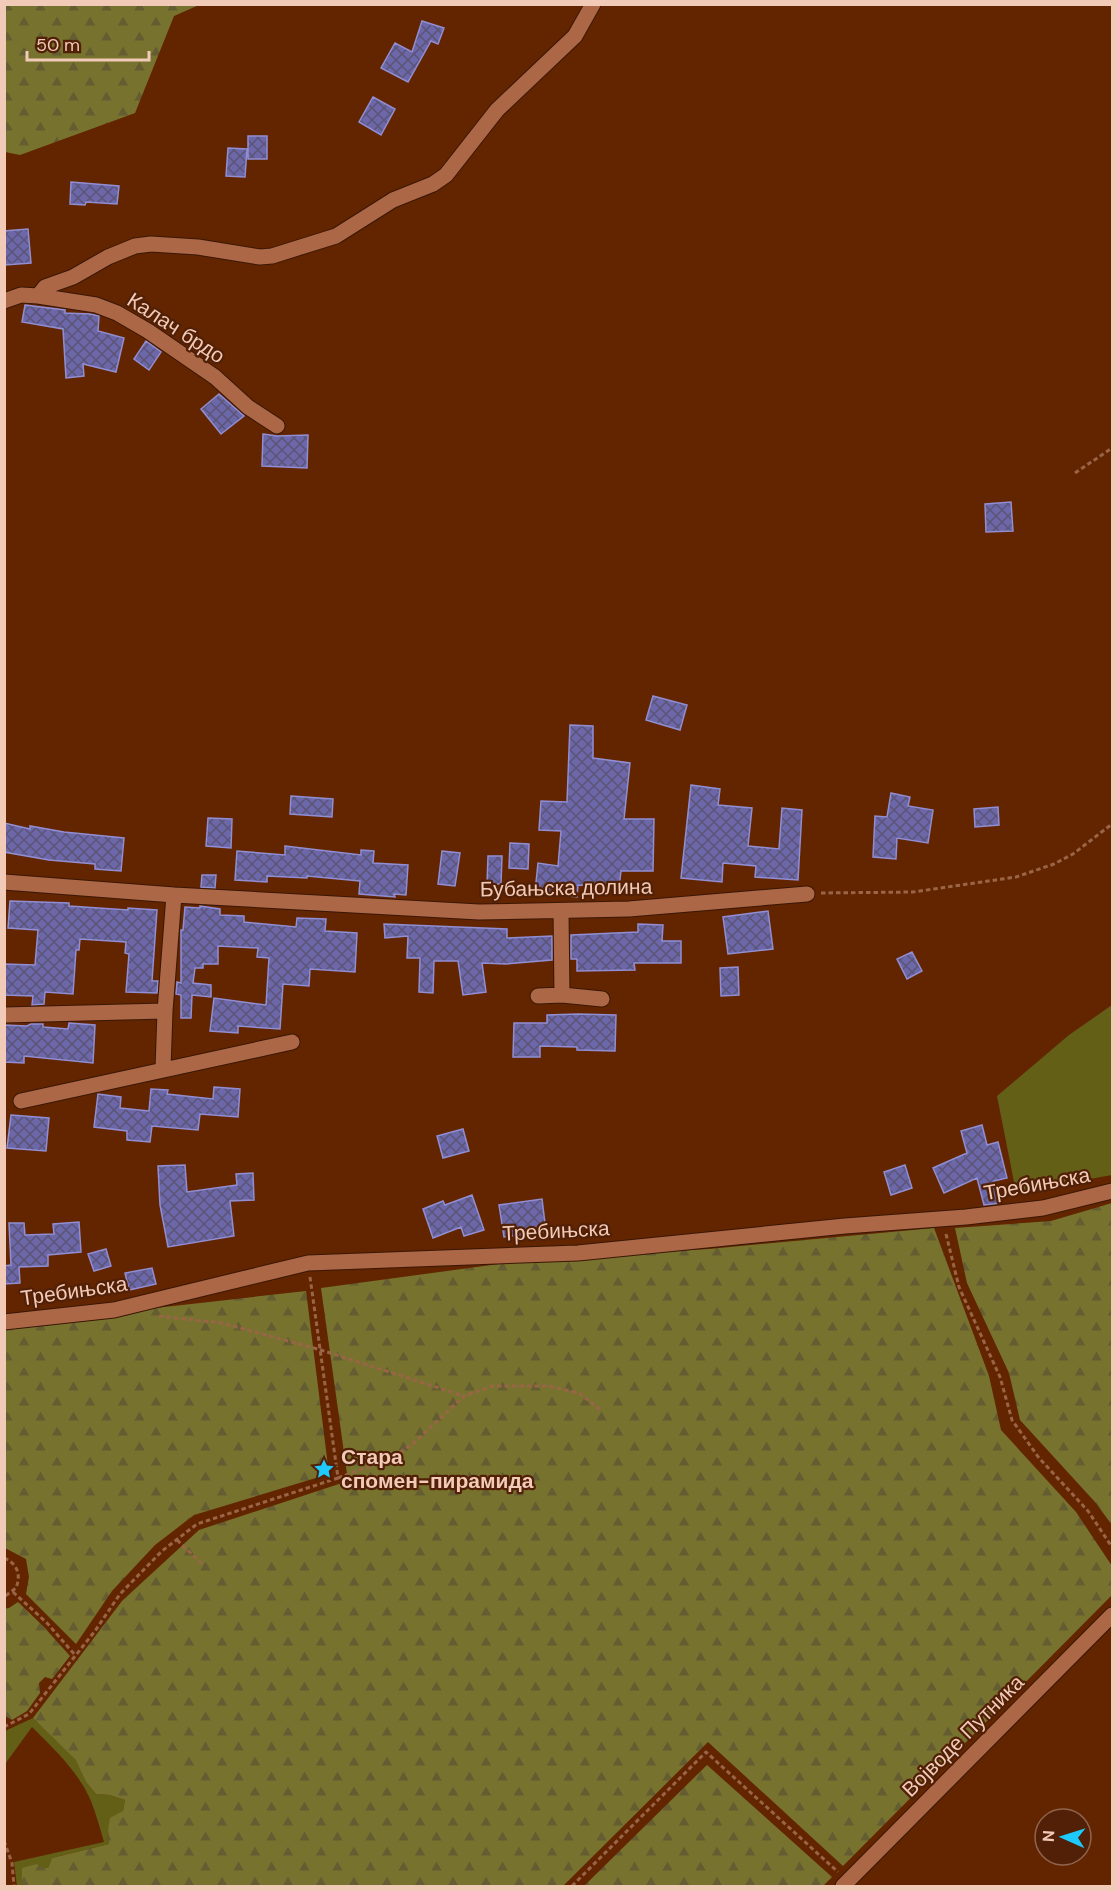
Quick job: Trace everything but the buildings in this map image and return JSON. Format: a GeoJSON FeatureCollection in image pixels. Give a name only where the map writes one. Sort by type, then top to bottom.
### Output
{"type":"FeatureCollection","features":[{"type":"Feature","properties":{"kind":"street"},"geometry":{"type":"LineString","coordinates":[[38,296],[50,284],[73,277],[108,257],[135,246],[151,244],[198,247],[272,256],[336,236],[393,200],[434,184],[446,175],[497,110],[575,36],[593,4]]}},
{"type":"Feature","properties":{"kind":"street","name":"Калач брдо"},"geometry":{"type":"LineString","coordinates":[[4,301],[21,295],[38,296],[96,305],[123,316],[215,377],[248,407],[277,426]]}},
{"type":"Feature","properties":{"kind":"street","name":"Бубањска долина"},"geometry":{"type":"LineString","coordinates":[[4,882],[174,896],[479,912],[659,907],[807,894]]}},
{"type":"Feature","properties":{"kind":"street"},"geometry":{"type":"LineString","coordinates":[[163,1069],[174,896]]}},
{"type":"Feature","properties":{"kind":"street"},"geometry":{"type":"LineString","coordinates":[[561,911],[562,995]]}},
{"type":"Feature","properties":{"kind":"street"},"geometry":{"type":"LineString","coordinates":[[538,996],[562,995],[602,999]]}},
{"type":"Feature","properties":{"kind":"street"},"geometry":{"type":"LineString","coordinates":[[4,1015],[165,1011]]}},
{"type":"Feature","properties":{"kind":"street"},"geometry":{"type":"LineString","coordinates":[[21,1101],[292,1042]]}},
{"type":"Feature","properties":{"kind":"street","name":"Требињска"},"geometry":{"type":"LineString","coordinates":[[4,1322],[114,1310],[308,1263],[578,1252],[1043,1208],[1113,1191]]}},
{"type":"Feature","properties":{"kind":"street","name":"Војводе Путника"},"geometry":{"type":"LineString","coordinates":[[846,1884],[1113,1615]]}},
{"type":"Feature","properties":{"kind":"path"},"geometry":{"type":"LineString","coordinates":[[1076,473],[1113,448]]}},
{"type":"Feature","properties":{"kind":"path"},"geometry":{"type":"LineString","coordinates":[[807,894],[913,892],[1016,877],[1054,864],[1073,854],[1113,824]]}},
{"type":"Feature","properties":{"kind":"path"},"geometry":{"type":"LineString","coordinates":[[942,1219],[959,1287],[1000,1377],[1012,1420],[1039,1458],[1088,1512],[1113,1547]]}},
{"type":"Feature","properties":{"kind":"path"},"geometry":{"type":"LineString","coordinates":[[308,1263],[338,1478]]}},
{"type":"Feature","properties":{"kind":"path"},"geometry":{"type":"LineString","coordinates":[[150,1315],[222,1323],[321,1350],[464,1395]]}},
{"type":"Feature","properties":{"kind":"path"},"geometry":{"type":"LineString","coordinates":[[4,1727],[29,1714],[120,1594],[162,1551],[197,1524],[392,1458],[415,1442],[464,1395],[493,1386],[548,1386],[579,1393],[602,1411]]}},
{"type":"Feature","properties":{"kind":"path"},"geometry":{"type":"LineString","coordinates":[[177,1540],[202,1564]]}},
{"type":"Feature","properties":{"kind":"path"},"geometry":{"type":"LineString","coordinates":[[4,1558],[13,1562],[19,1575],[19,1582],[13,1592],[4,1597]]}},
{"type":"Feature","properties":{"kind":"path"},"geometry":{"type":"LineString","coordinates":[[13,1592],[47,1623],[75,1655]]}},
{"type":"Feature","properties":{"kind":"path"},"geometry":{"type":"LineString","coordinates":[[572,1887],[706,1752],[846,1884]]}},
{"type":"Feature","properties":{"kind":"path"},"geometry":{"type":"LineString","coordinates":[[4,1841],[12,1863],[14,1887]]}},
{"type":"Feature","properties":{"kind":"shaded area"},"geometry":{"type":"Polygon","coordinates":[[[1112,1005],[1112,1175],[1016,1192],[997,1096],[1069,1035],[1112,1005]]]}},
{"type":"Feature","properties":{"kind":"shaded area"},"geometry":{"type":"Polygon","coordinates":[[[33,1718],[77,1760],[86,1782],[96,1794],[110,1795],[125,1800],[123,1811],[108,1830],[109,1844],[52,1858],[48,1868],[23,1868],[22,1886],[17,1886],[14,1862],[104,1842],[86,1790],[65,1761],[32,1727],[5,1764],[5,1731],[33,1718]]]}},
{"type":"Feature","properties":{"kind":"green space"},"geometry":{"type":"Polygon","coordinates":[[[5,4],[199,5],[174,16],[135,113],[20,155],[5,152],[5,4]]]}},
{"type":"Feature","properties":{"kind":"green space"},"geometry":{"type":"Polygon","coordinates":[[[1112,1203],[1112,1525],[1095,1502],[1020,1420],[1009,1373],[967,1283],[955,1228],[1051,1221],[1112,1203]]]}},
{"type":"Feature","properties":{"kind":"green space"},"geometry":{"type":"Polygon","coordinates":[[[934,1228],[989,1376],[1001,1430],[1076,1512],[1112,1566],[1112,1595],[843,1866],[708,1742],[563,1886],[22,1886],[22,1868],[37,1864],[42,1868],[48,1868],[52,1858],[109,1844],[110,1818],[123,1811],[125,1800],[110,1795],[96,1794],[86,1782],[76,1760],[33,1718],[122,1601],[199,1530],[348,1481],[321,1288],[536,1259],[709,1249],[934,1228]]]}},
{"type":"Feature","properties":{"kind":"green space"},"geometry":{"type":"Polygon","coordinates":[[[306,1291],[329,1474],[194,1515],[155,1545],[112,1591],[76,1644],[26,1594],[29,1577],[26,1559],[5,1548],[4,1325],[306,1291]]]}},
{"type":"Feature","properties":{"kind":"green space"},"geometry":{"type":"Polygon","coordinates":[[[18,1602],[70,1656],[52,1679],[45,1677],[39,1683],[40,1693],[27,1711],[12,1720],[5,1716],[4,1609],[18,1602]]]}},
{"type":"Feature","properties":{"kind":"green space"},"geometry":{"type":"Polygon","coordinates":[[[707,1765],[832,1877],[823,1886],[584,1886],[707,1765]]]}},
{"type":"Feature","properties":{"kind":"place","name":"Стара спомен-пирамида"},"geometry":{"type":"Point","coordinates":[324,1469]}}]}
